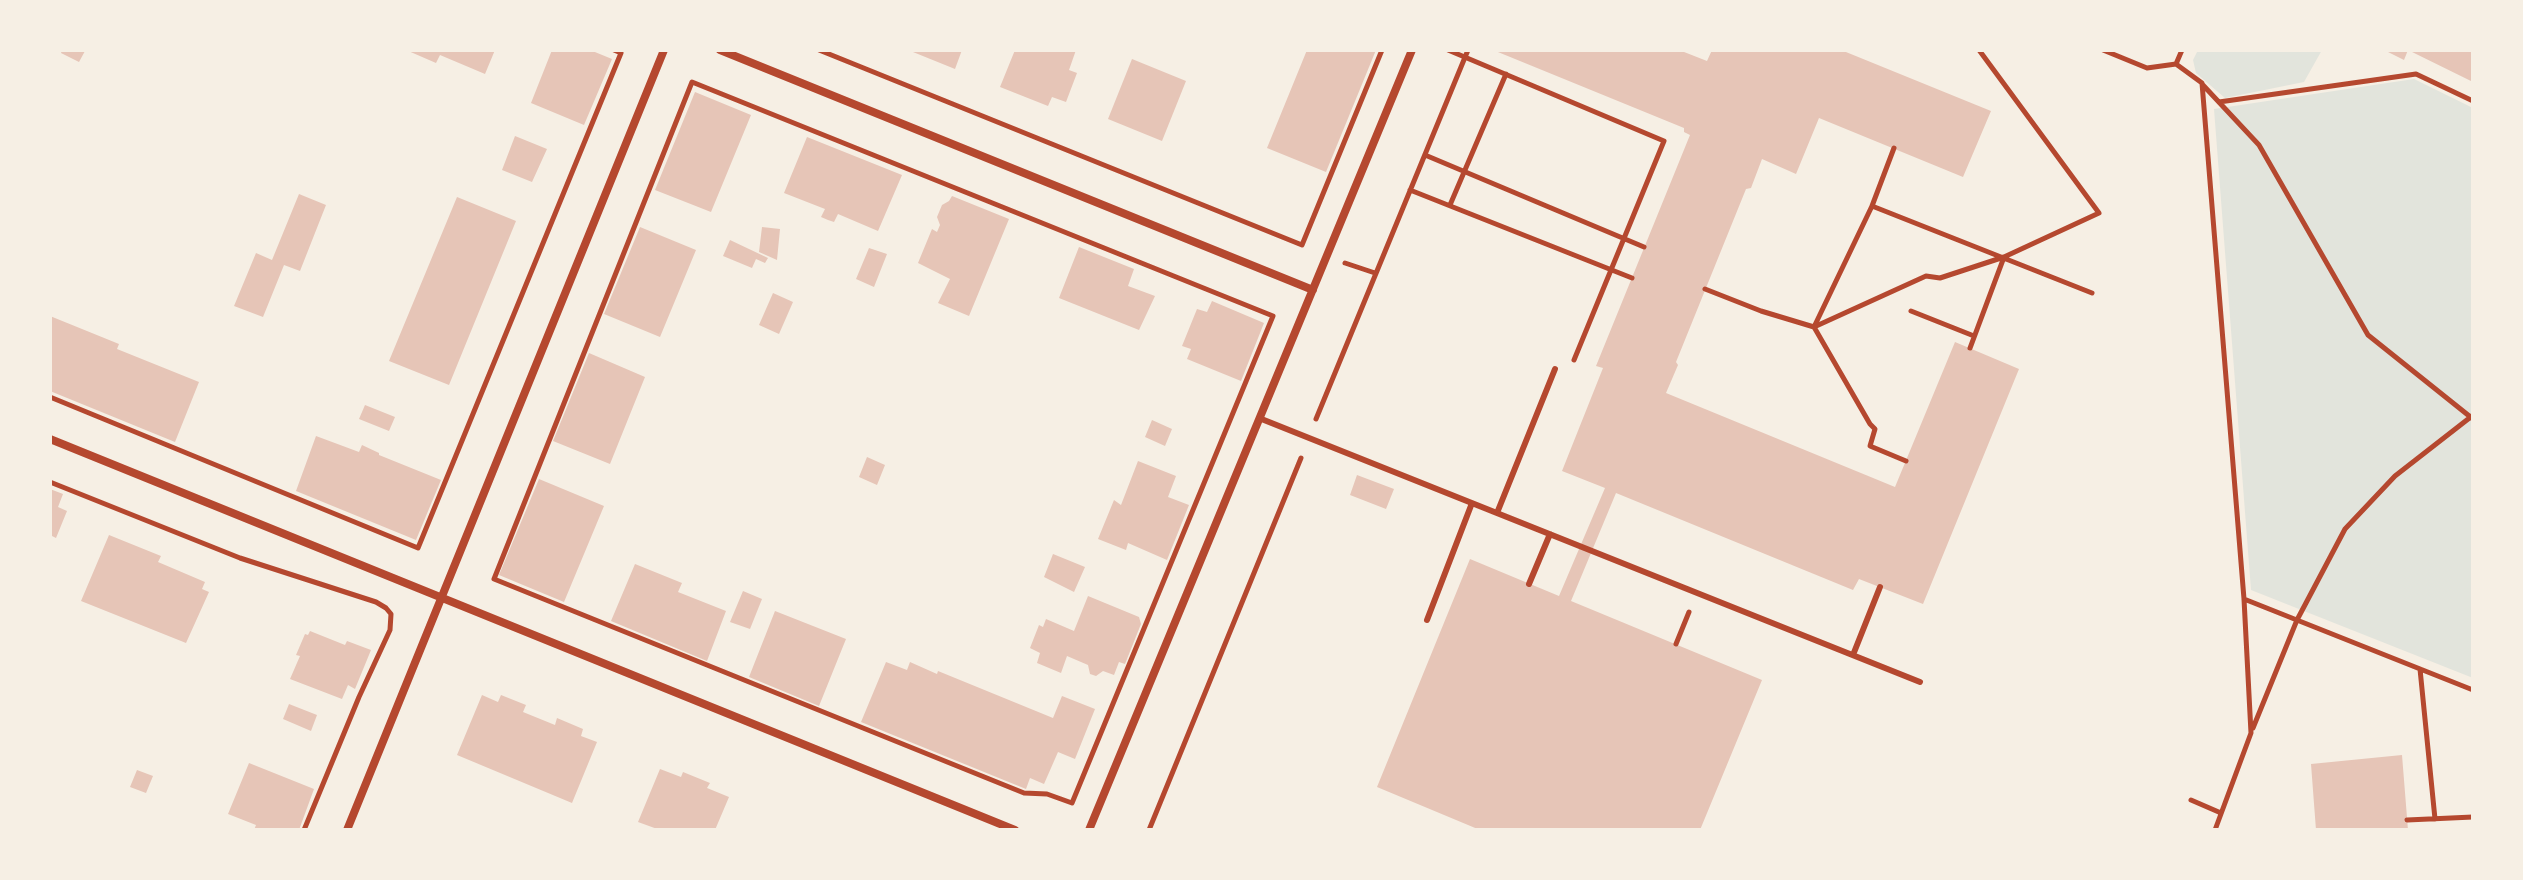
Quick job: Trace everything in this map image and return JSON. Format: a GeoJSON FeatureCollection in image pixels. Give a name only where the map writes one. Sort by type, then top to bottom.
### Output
{"type":"FeatureCollection","features":[{"type":"Feature","properties":{"kind":"street"},"geometry":{"type":"LineString","coordinates":[[347,830],[664,50]]}},
{"type":"Feature","properties":{"kind":"street"},"geometry":{"type":"LineString","coordinates":[[720,50],[1313,290]]}},
{"type":"Feature","properties":{"kind":"street"},"geometry":{"type":"LineString","coordinates":[[1089,830],[1412,50]]}},
{"type":"Feature","properties":{"kind":"street"},"geometry":{"type":"LineString","coordinates":[[50,439],[1015,830]]}},
{"type":"Feature","properties":{"kind":"lane"},"geometry":{"type":"LineString","coordinates":[[1497,513],[1555,369]]}},
{"type":"Feature","properties":{"kind":"lane"},"geometry":{"type":"LineString","coordinates":[[1259,418],[1920,682]]}},
{"type":"Feature","properties":{"kind":"lane"},"geometry":{"type":"LineString","coordinates":[[1427,620],[1472,503]]}},
{"type":"Feature","properties":{"kind":"lane"},"geometry":{"type":"LineString","coordinates":[[1529,584],[1550,534]]}},
{"type":"Feature","properties":{"kind":"lane"},"geometry":{"type":"LineString","coordinates":[[1853,655],[1880,587]]}},
{"type":"Feature","properties":{"kind":"path"},"geometry":{"type":"LineString","coordinates":[[50,397],[418,548],[621,53],[614,50]]}},
{"type":"Feature","properties":{"kind":"path"},"geometry":{"type":"LineString","coordinates":[[819,50],[1302,245],[1382,50]]}},
{"type":"Feature","properties":{"kind":"path"},"geometry":{"type":"LineString","coordinates":[[1448,50],[1664,141],[1570,369],[1555,369]]}},
{"type":"Feature","properties":{"kind":"path"},"geometry":{"type":"LineString","coordinates":[[1315,424],[1468,50]]}},
{"type":"Feature","properties":{"kind":"path"},"geometry":{"type":"LineString","coordinates":[[1705,289],[1814,327],[1926,276],[1940,278],[2004,257],[2099,213],[1979,50]]}},
{"type":"Feature","properties":{"kind":"path"},"geometry":{"type":"LineString","coordinates":[[2103,50],[2147,68],[2176,64],[2202,83],[2259,145],[2368,335],[2472,417],[2395,476],[2345,529],[2297,620],[2215,830]]}},
{"type":"Feature","properties":{"kind":"path"},"geometry":{"type":"LineString","coordinates":[[2176,64],[2182,50]]}},
{"type":"Feature","properties":{"kind":"path"},"geometry":{"type":"LineString","coordinates":[[1450,205],[1506,74]]}},
{"type":"Feature","properties":{"kind":"path"},"geometry":{"type":"LineString","coordinates":[[2219,102],[2416,74],[2473,101]]}},
{"type":"Feature","properties":{"kind":"path"},"geometry":{"type":"LineString","coordinates":[[692,82],[1273,316],[1072,803],[1047,794],[1024,793],[494,579],[692,82]]}},
{"type":"Feature","properties":{"kind":"path"},"geometry":{"type":"LineString","coordinates":[[2202,83],[2244,599],[2251,733]]}},
{"type":"Feature","properties":{"kind":"path"},"geometry":{"type":"LineString","coordinates":[[1814,327],[1872,206],[1894,148]]}},
{"type":"Feature","properties":{"kind":"path"},"geometry":{"type":"LineString","coordinates":[[1425,155],[1644,247]]}},
{"type":"Feature","properties":{"kind":"path"},"geometry":{"type":"LineString","coordinates":[[1410,190],[1632,278]]}},
{"type":"Feature","properties":{"kind":"path"},"geometry":{"type":"LineString","coordinates":[[1872,206],[2092,293]]}},
{"type":"Feature","properties":{"kind":"path"},"geometry":{"type":"LineString","coordinates":[[1970,348],[2004,257]]}},
{"type":"Feature","properties":{"kind":"path"},"geometry":{"type":"LineString","coordinates":[[1344,262],[1375,273]]}},
{"type":"Feature","properties":{"kind":"path"},"geometry":{"type":"LineString","coordinates":[[1911,311],[1974,336]]}},
{"type":"Feature","properties":{"kind":"path"},"geometry":{"type":"LineString","coordinates":[[1814,327],[1875,429],[1870,446],[1906,461]]}},
{"type":"Feature","properties":{"kind":"path"},"geometry":{"type":"LineString","coordinates":[[1149,830],[1306,446]]}},
{"type":"Feature","properties":{"kind":"path"},"geometry":{"type":"LineString","coordinates":[[50,482],[240,558],[376,602],[391,614],[390,630],[304,830]]}},
{"type":"Feature","properties":{"kind":"path"},"geometry":{"type":"LineString","coordinates":[[1676,644],[1697,593]]}},
{"type":"Feature","properties":{"kind":"path"},"geometry":{"type":"LineString","coordinates":[[2244,599],[2473,690]]}},
{"type":"Feature","properties":{"kind":"path"},"geometry":{"type":"LineString","coordinates":[[2420,668],[2435,819]]}},
{"type":"Feature","properties":{"kind":"path"},"geometry":{"type":"LineString","coordinates":[[2191,800],[2221,813]]}},
{"type":"Feature","properties":{"kind":"path"},"geometry":{"type":"LineString","coordinates":[[2407,820],[2473,817]]}},
{"type":"Feature","properties":{"kind":"shaded area"},"geometry":{"type":"Polygon","coordinates":[[[2198,50],[2322,50],[2304,82],[2225,98],[2196,73],[2193,60],[2198,50]]]}},
{"type":"Feature","properties":{"kind":"shaded area"},"geometry":{"type":"Polygon","coordinates":[[[2414,79],[2473,108],[2473,678],[2251,590],[2214,109],[2414,79]]]}},
{"type":"Feature","properties":{"kind":"building"},"geometry":{"type":"Polygon","coordinates":[[[62,50],[85,51],[79,62],[61,53],[62,50]]]}},
{"type":"Feature","properties":{"kind":"building"},"geometry":{"type":"Polygon","coordinates":[[[406,50],[495,50],[485,74],[440,55],[436,63],[406,50]]]}},
{"type":"Feature","properties":{"kind":"building"},"geometry":{"type":"Polygon","coordinates":[[[552,50],[590,50],[612,59],[584,125],[531,103],[552,50]]]}},
{"type":"Feature","properties":{"kind":"building"},"geometry":{"type":"Polygon","coordinates":[[[908,50],[962,50],[955,69],[908,50]]]}},
{"type":"Feature","properties":{"kind":"building"},"geometry":{"type":"Polygon","coordinates":[[[1015,50],[1076,50],[1069,70],[1077,73],[1066,102],[1052,97],[1048,106],[1000,87],[1015,50]]]}},
{"type":"Feature","properties":{"kind":"building"},"geometry":{"type":"Polygon","coordinates":[[[1307,50],[1376,50],[1326,172],[1267,148],[1307,50]]]}},
{"type":"Feature","properties":{"kind":"building"},"geometry":{"type":"Polygon","coordinates":[[[1493,50],[1679,50],[1707,61],[1712,50],[1841,50],[1991,111],[1963,177],[1819,118],[1796,174],[1762,159],[1751,188],[1746,189],[1666,393],[1895,487],[1955,342],[2019,369],[1923,604],[1859,579],[1853,590],[1616,493],[1571,601],[1762,680],[1700,830],[1480,830],[1377,787],[1470,559],[1559,596],[1605,488],[1562,471],[1603,368],[1596,366],[1690,135],[1684,132],[1684,128],[1493,50]]]}},
{"type":"Feature","properties":{"kind":"building"},"geometry":{"type":"Polygon","coordinates":[[[2384,50],[2408,50],[2404,60],[2384,50]]]}},
{"type":"Feature","properties":{"kind":"building"},"geometry":{"type":"Polygon","coordinates":[[[2408,50],[2473,50],[2473,82],[2408,50]]]}},
{"type":"Feature","properties":{"kind":"building"},"geometry":{"type":"Polygon","coordinates":[[[1132,59],[1186,81],[1162,141],[1108,119],[1132,59]]]}},
{"type":"Feature","properties":{"kind":"building"},"geometry":{"type":"Polygon","coordinates":[[[695,92],[751,115],[711,212],[655,190],[695,92]]]}},
{"type":"Feature","properties":{"kind":"building"},"geometry":{"type":"Polygon","coordinates":[[[515,136],[547,149],[532,182],[502,170],[515,136]]]}},
{"type":"Feature","properties":{"kind":"building"},"geometry":{"type":"Polygon","coordinates":[[[807,137],[902,175],[878,231],[838,214],[834,222],[828,220],[821,217],[825,209],[784,193],[807,137]]]}},
{"type":"Feature","properties":{"kind":"building"},"geometry":{"type":"Polygon","coordinates":[[[299,194],[326,205],[300,271],[284,265],[263,317],[234,306],[256,253],[272,260],[299,194]]]}},
{"type":"Feature","properties":{"kind":"building"},"geometry":{"type":"Polygon","coordinates":[[[952,196],[1009,219],[969,316],[938,303],[950,279],[918,263],[932,229],[937,232],[940,225],[937,217],[942,205],[952,196]]]}},
{"type":"Feature","properties":{"kind":"building"},"geometry":{"type":"Polygon","coordinates":[[[457,197],[516,221],[449,385],[389,361],[457,197]]]}},
{"type":"Feature","properties":{"kind":"building"},"geometry":{"type":"Polygon","coordinates":[[[640,227],[696,250],[660,337],[604,314],[640,227]]]}},
{"type":"Feature","properties":{"kind":"building"},"geometry":{"type":"Polygon","coordinates":[[[762,227],[780,229],[777,260],[759,252],[762,227]]]}},
{"type":"Feature","properties":{"kind":"building"},"geometry":{"type":"Polygon","coordinates":[[[730,240],[768,258],[765,263],[756,259],[752,268],[723,256],[730,240]]]}},
{"type":"Feature","properties":{"kind":"building"},"geometry":{"type":"Polygon","coordinates":[[[1079,247],[1134,269],[1128,286],[1155,296],[1139,330],[1059,298],[1079,247]]]}},
{"type":"Feature","properties":{"kind":"building"},"geometry":{"type":"Polygon","coordinates":[[[869,248],[887,254],[874,287],[856,279],[869,248]]]}},
{"type":"Feature","properties":{"kind":"building"},"geometry":{"type":"Polygon","coordinates":[[[773,293],[793,302],[779,334],[759,325],[773,293]]]}},
{"type":"Feature","properties":{"kind":"building"},"geometry":{"type":"Polygon","coordinates":[[[1212,301],[1264,323],[1241,381],[1187,359],[1191,349],[1182,346],[1197,309],[1207,312],[1212,301]]]}},
{"type":"Feature","properties":{"kind":"building"},"geometry":{"type":"Polygon","coordinates":[[[50,316],[119,344],[117,349],[199,382],[175,442],[50,391],[50,316]]]}},
{"type":"Feature","properties":{"kind":"building"},"geometry":{"type":"Polygon","coordinates":[[[589,353],[645,377],[610,464],[553,441],[589,353]]]}},
{"type":"Feature","properties":{"kind":"building"},"geometry":{"type":"Polygon","coordinates":[[[365,405],[395,417],[389,431],[359,419],[365,405]]]}},
{"type":"Feature","properties":{"kind":"building"},"geometry":{"type":"Polygon","coordinates":[[[1152,420],[1172,429],[1165,446],[1145,437],[1152,420]]]}},
{"type":"Feature","properties":{"kind":"building"},"geometry":{"type":"Polygon","coordinates":[[[316,436],[359,452],[362,445],[441,480],[416,540],[296,491],[316,436]]]}},
{"type":"Feature","properties":{"kind":"building"},"geometry":{"type":"Polygon","coordinates":[[[867,457],[885,465],[877,485],[859,477],[867,457]]]}},
{"type":"Feature","properties":{"kind":"building"},"geometry":{"type":"Polygon","coordinates":[[[1138,461],[1176,476],[1168,497],[1189,505],[1167,560],[1128,543],[1126,550],[1098,539],[1114,500],[1121,505],[1138,461]]]}},
{"type":"Feature","properties":{"kind":"building"},"geometry":{"type":"Polygon","coordinates":[[[1357,475],[1394,489],[1386,509],[1350,495],[1357,475]]]}},
{"type":"Feature","properties":{"kind":"building"},"geometry":{"type":"Polygon","coordinates":[[[539,479],[604,506],[564,602],[499,575],[539,479]]]}},
{"type":"Feature","properties":{"kind":"building"},"geometry":{"type":"Polygon","coordinates":[[[50,489],[63,494],[58,507],[67,511],[56,538],[50,535],[50,489]]]}},
{"type":"Feature","properties":{"kind":"building"},"geometry":{"type":"Polygon","coordinates":[[[109,535],[161,556],[158,562],[205,582],[202,589],[209,592],[186,643],[81,601],[109,535]]]}},
{"type":"Feature","properties":{"kind":"building"},"geometry":{"type":"Polygon","coordinates":[[[1053,554],[1085,567],[1074,592],[1044,577],[1053,554]]]}},
{"type":"Feature","properties":{"kind":"building"},"geometry":{"type":"Polygon","coordinates":[[[635,564],[682,583],[678,592],[726,611],[707,661],[611,621],[635,564]]]}},
{"type":"Feature","properties":{"kind":"building"},"geometry":{"type":"Polygon","coordinates":[[[743,591],[762,599],[750,629],[730,622],[743,591]]]}},
{"type":"Feature","properties":{"kind":"building"},"geometry":{"type":"Polygon","coordinates":[[[1088,596],[1139,617],[1141,624],[1125,664],[1119,662],[1114,675],[1103,671],[1096,676],[1090,674],[1088,665],[1067,656],[1061,673],[1037,663],[1040,653],[1030,648],[1039,625],[1043,627],[1046,619],[1074,631],[1088,596]]]}},
{"type":"Feature","properties":{"kind":"building"},"geometry":{"type":"Polygon","coordinates":[[[775,611],[846,639],[819,706],[749,677],[775,611]]]}},
{"type":"Feature","properties":{"kind":"building"},"geometry":{"type":"Polygon","coordinates":[[[310,631],[345,645],[347,641],[371,650],[355,689],[348,685],[342,699],[290,679],[300,656],[296,655],[305,634],[308,635],[310,631]]]}},
{"type":"Feature","properties":{"kind":"building"},"geometry":{"type":"Polygon","coordinates":[[[886,662],[907,670],[910,662],[937,674],[938,671],[1053,718],[1062,696],[1095,709],[1075,759],[1058,752],[1044,784],[1030,778],[1026,789],[861,722],[886,662]]]}},
{"type":"Feature","properties":{"kind":"building"},"geometry":{"type":"Polygon","coordinates":[[[482,695],[498,702],[501,695],[526,705],[523,712],[555,725],[557,718],[583,729],[581,736],[597,742],[572,803],[457,755],[482,695]]]}},
{"type":"Feature","properties":{"kind":"building"},"geometry":{"type":"Polygon","coordinates":[[[289,704],[317,715],[311,731],[283,719],[289,704]]]}},
{"type":"Feature","properties":{"kind":"building"},"geometry":{"type":"Polygon","coordinates":[[[2402,755],[2408,830],[2316,830],[2311,764],[2402,755]]]}},
{"type":"Feature","properties":{"kind":"building"},"geometry":{"type":"Polygon","coordinates":[[[249,763],[314,789],[299,830],[254,830],[256,825],[228,814],[249,763]]]}},
{"type":"Feature","properties":{"kind":"building"},"geometry":{"type":"Polygon","coordinates":[[[660,769],[681,777],[683,772],[710,783],[707,788],[729,797],[715,830],[660,830],[638,822],[660,769]]]}},
{"type":"Feature","properties":{"kind":"building"},"geometry":{"type":"Polygon","coordinates":[[[137,770],[153,776],[146,793],[130,787],[137,770]]]}}]}
